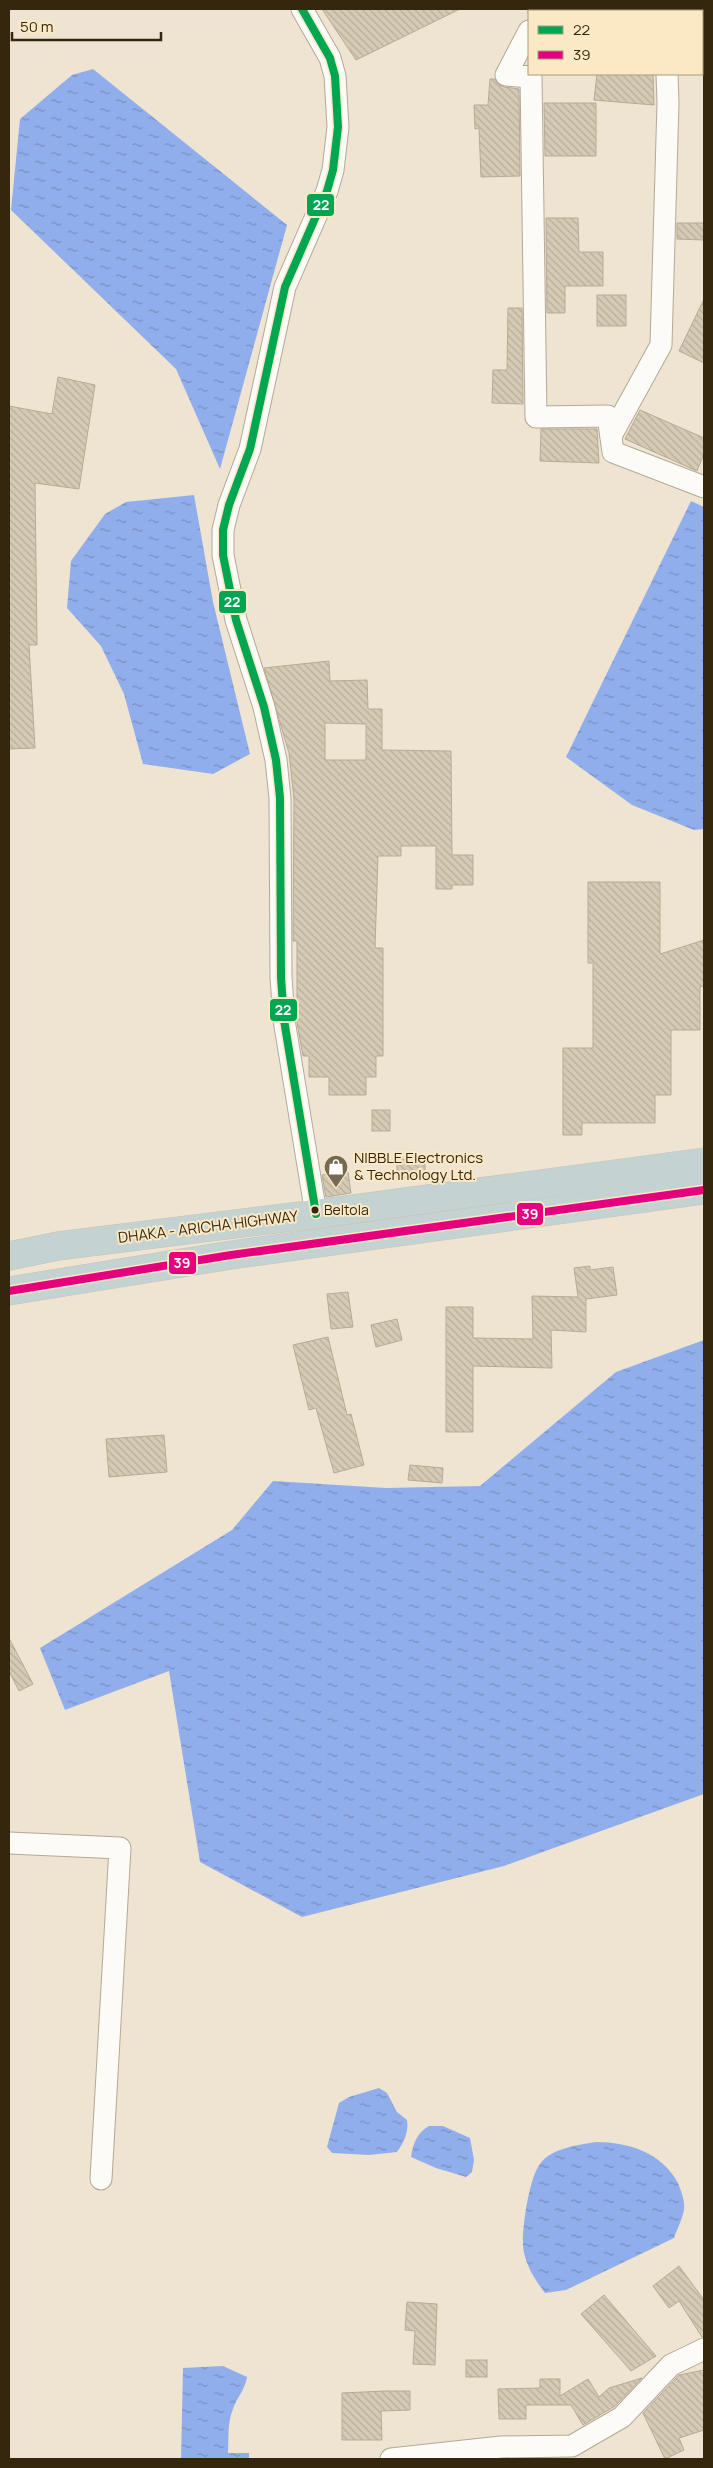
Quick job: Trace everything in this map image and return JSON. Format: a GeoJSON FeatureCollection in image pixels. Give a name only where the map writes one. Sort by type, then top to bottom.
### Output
{"type":"FeatureCollection","features":[{"type":"Feature","properties":{"kind":"highway","name":"DHAKA - ARICHA HIGHWAY"},"geometry":{"type":"LineString","coordinates":[[9,1256],[58,1246],[316,1214],[704,1162]]}},
{"type":"Feature","properties":{"kind":"highway"},"geometry":{"type":"LineString","coordinates":[[9,1291],[231,1256],[704,1190]]}},
{"type":"Feature","properties":{"kind":"street"},"geometry":{"type":"LineString","coordinates":[[302,9],[330,58],[335,76],[338,127],[333,170],[323,200],[286,287],[250,449],[229,505],[222,530],[223,555],[236,620],[264,707],[276,760],[280,798],[281,959],[284,1020],[316,1214]]}},
{"type":"Feature","properties":{"kind":"street"},"geometry":{"type":"LineString","coordinates":[[528,32],[506,75],[531,77],[536,417],[608,416],[613,452],[704,487]]}},
{"type":"Feature","properties":{"kind":"street"},"geometry":{"type":"LineString","coordinates":[[611,436],[661,345],[668,103],[667,75]]}},
{"type":"Feature","properties":{"kind":"street"},"geometry":{"type":"LineString","coordinates":[[9,1843],[120,1848],[102,2179]]}},
{"type":"Feature","properties":{"kind":"street"},"geometry":{"type":"LineString","coordinates":[[391,2459],[501,2447],[572,2446],[622,2417],[671,2365],[704,2349]]}},
{"type":"Feature","properties":{"kind":"water"},"geometry":{"type":"Polygon","coordinates":[[[93,69],[287,225],[220,469],[176,369],[11,210],[20,119],[72,75],[93,69]]]}},
{"type":"Feature","properties":{"kind":"water"},"geometry":{"type":"Polygon","coordinates":[[[194,495],[213,602],[250,754],[213,774],[143,764],[124,694],[101,646],[67,608],[71,561],[105,514],[126,502],[194,495]]]}},
{"type":"Feature","properties":{"kind":"water"},"geometry":{"type":"Polygon","coordinates":[[[691,501],[704,507],[704,829],[694,830],[632,805],[566,757],[691,501]]]}},
{"type":"Feature","properties":{"kind":"water"},"geometry":{"type":"Polygon","coordinates":[[[704,1340],[704,1794],[504,1866],[302,1917],[200,1862],[169,1671],[65,1710],[40,1648],[232,1530],[273,1481],[386,1488],[480,1486],[616,1372],[704,1340]]]}},
{"type":"Feature","properties":{"kind":"water"},"geometry":{"type":"Polygon","coordinates":[[[379,2088],[387,2093],[397,2112],[407,2120],[405,2137],[397,2152],[369,2155],[332,2153],[327,2147],[339,2103],[349,2097],[379,2088]]]}},
{"type":"Feature","properties":{"kind":"water"},"geometry":{"type":"Polygon","coordinates":[[[429,2126],[443,2126],[470,2138],[474,2160],[472,2172],[466,2177],[436,2168],[411,2157],[416,2139],[429,2126]]]}},
{"type":"Feature","properties":{"kind":"water"},"geometry":{"type":"Polygon","coordinates":[[[596,2142],[632,2147],[654,2157],[663,2164],[678,2183],[684,2202],[682,2216],[674,2238],[566,2290],[545,2293],[528,2265],[523,2245],[525,2216],[536,2171],[540,2164],[551,2154],[565,2148],[596,2142]]]}},
{"type":"Feature","properties":{"kind":"water"},"geometry":{"type":"Polygon","coordinates":[[[223,2366],[247,2377],[245,2386],[231,2414],[228,2453],[249,2453],[249,2459],[181,2459],[183,2368],[223,2366]]]}},
{"type":"Feature","properties":{"kind":"building"},"geometry":{"type":"Polygon","coordinates":[[[322,9],[460,9],[356,60],[322,9]]]}},
{"type":"Feature","properties":{"kind":"building"},"geometry":{"type":"Polygon","coordinates":[[[597,75],[653,75],[654,105],[594,100],[597,75]]]}},
{"type":"Feature","properties":{"kind":"building"},"geometry":{"type":"Polygon","coordinates":[[[490,79],[495,79],[499,85],[519,89],[520,176],[481,177],[479,128],[475,129],[474,105],[488,105],[490,79]]]}},
{"type":"Feature","properties":{"kind":"building"},"geometry":{"type":"Polygon","coordinates":[[[544,103],[596,103],[596,156],[545,156],[544,103]]]}},
{"type":"Feature","properties":{"kind":"building"},"geometry":{"type":"Polygon","coordinates":[[[546,218],[578,218],[579,252],[603,252],[603,286],[565,286],[565,313],[547,313],[546,218]]]}},
{"type":"Feature","properties":{"kind":"building"},"geometry":{"type":"Polygon","coordinates":[[[677,223],[704,223],[704,240],[677,239],[677,223]]]}},
{"type":"Feature","properties":{"kind":"building"},"geometry":{"type":"Polygon","coordinates":[[[597,295],[626,295],[626,326],[597,326],[597,295]]]}},
{"type":"Feature","properties":{"kind":"building"},"geometry":{"type":"Polygon","coordinates":[[[704,299],[704,363],[679,351],[704,299]]]}},
{"type":"Feature","properties":{"kind":"building"},"geometry":{"type":"Polygon","coordinates":[[[508,308],[522,308],[523,404],[492,403],[493,370],[507,370],[508,308]]]}},
{"type":"Feature","properties":{"kind":"building"},"geometry":{"type":"Polygon","coordinates":[[[58,377],[95,385],[79,489],[35,483],[37,645],[29,645],[35,748],[9,749],[9,406],[52,414],[58,377]]]}},
{"type":"Feature","properties":{"kind":"building"},"geometry":{"type":"Polygon","coordinates":[[[640,410],[704,438],[704,454],[697,471],[625,439],[640,410]]]}},
{"type":"Feature","properties":{"kind":"building"},"geometry":{"type":"Polygon","coordinates":[[[541,429],[597,429],[599,463],[540,461],[541,429]]]}},
{"type":"Feature","properties":{"kind":"building"},"geometry":{"type":"Polygon","coordinates":[[[329,661],[330,681],[367,680],[368,709],[382,709],[382,750],[451,751],[452,855],[473,855],[473,885],[452,885],[452,889],[436,889],[436,846],[401,846],[401,856],[378,856],[375,948],[383,948],[383,1056],[376,1056],[376,1077],[366,1077],[366,1095],[329,1095],[329,1077],[309,1077],[309,1056],[303,1056],[297,1022],[297,941],[293,941],[294,799],[289,753],[264,668],[329,661]],[[325,723],[325,760],[366,760],[366,724],[325,723]]]}},
{"type":"Feature","properties":{"kind":"building"},"geometry":{"type":"Polygon","coordinates":[[[588,882],[660,882],[660,954],[704,940],[704,986],[700,987],[700,1030],[671,1030],[671,1095],[655,1095],[655,1123],[582,1123],[582,1135],[563,1135],[563,1048],[593,1048],[593,963],[588,963],[588,882]]]}},
{"type":"Feature","properties":{"kind":"building"},"geometry":{"type":"Polygon","coordinates":[[[372,1110],[390,1110],[390,1131],[372,1131],[372,1110]]]}},
{"type":"Feature","properties":{"kind":"building"},"geometry":{"type":"Polygon","coordinates":[[[397,1159],[425,1159],[425,1178],[397,1178],[397,1159]]]}},
{"type":"Feature","properties":{"kind":"building","name":"NIBBLE Electronics & Technology Ltd."},"geometry":{"type":"Polygon","coordinates":[[[348,1172],[351,1193],[326,1197],[322,1175],[348,1172]]]}},
{"type":"Feature","properties":{"kind":"building"},"geometry":{"type":"Polygon","coordinates":[[[590,1266],[590,1270],[613,1267],[617,1295],[586,1299],[586,1332],[551,1330],[552,1368],[473,1366],[473,1432],[446,1432],[446,1307],[473,1307],[473,1338],[533,1339],[532,1296],[578,1297],[574,1268],[590,1266]]]}},
{"type":"Feature","properties":{"kind":"building"},"geometry":{"type":"Polygon","coordinates":[[[348,1292],[353,1327],[331,1329],[327,1294],[348,1292]]]}},
{"type":"Feature","properties":{"kind":"building"},"geometry":{"type":"Polygon","coordinates":[[[397,1319],[402,1340],[376,1347],[371,1325],[397,1319]]]}},
{"type":"Feature","properties":{"kind":"building"},"geometry":{"type":"Polygon","coordinates":[[[328,1337],[347,1415],[351,1414],[364,1465],[334,1473],[316,1408],[309,1410],[293,1345],[328,1337]]]}},
{"type":"Feature","properties":{"kind":"building"},"geometry":{"type":"Polygon","coordinates":[[[164,1435],[167,1472],[109,1477],[106,1439],[164,1435]]]}},
{"type":"Feature","properties":{"kind":"building"},"geometry":{"type":"Polygon","coordinates":[[[410,1465],[443,1468],[442,1483],[408,1480],[410,1465]]]}},
{"type":"Feature","properties":{"kind":"building"},"geometry":{"type":"Polygon","coordinates":[[[9,1638],[33,1684],[19,1691],[9,1671],[9,1638]]]}},
{"type":"Feature","properties":{"kind":"building"},"geometry":{"type":"Polygon","coordinates":[[[679,2266],[704,2300],[704,2337],[702,2337],[679,2301],[669,2308],[653,2286],[679,2266]]]}},
{"type":"Feature","properties":{"kind":"building"},"geometry":{"type":"Polygon","coordinates":[[[604,2295],[656,2356],[631,2371],[581,2314],[604,2295]]]}},
{"type":"Feature","properties":{"kind":"building"},"geometry":{"type":"Polygon","coordinates":[[[407,2302],[437,2304],[435,2365],[413,2364],[415,2331],[405,2330],[407,2302]]]}},
{"type":"Feature","properties":{"kind":"building"},"geometry":{"type":"Polygon","coordinates":[[[466,2360],[487,2360],[487,2377],[466,2377],[466,2360]]]}},
{"type":"Feature","properties":{"kind":"building"},"geometry":{"type":"Polygon","coordinates":[[[704,2370],[704,2430],[679,2438],[684,2450],[665,2459],[643,2413],[679,2375],[704,2370]]]}},
{"type":"Feature","properties":{"kind":"building"},"geometry":{"type":"Polygon","coordinates":[[[642,2378],[615,2406],[583,2425],[571,2405],[526,2405],[526,2419],[499,2419],[498,2389],[540,2388],[540,2379],[560,2379],[560,2396],[588,2379],[599,2397],[609,2388],[642,2378]]]}},
{"type":"Feature","properties":{"kind":"building"},"geometry":{"type":"Polygon","coordinates":[[[410,2391],[410,2410],[381,2411],[382,2440],[342,2440],[342,2393],[410,2391]]]}},
{"type":"Feature","properties":{"kind":"transit line","name":"22"},"geometry":{"type":"LineString","coordinates":[[302,9],[330,58],[335,76],[338,127],[333,170],[327,191],[285,287],[250,449],[229,505],[223,530],[223,555],[236,620],[264,707],[276,760],[280,798],[281,977],[284,1020],[316,1214]]}},
{"type":"Feature","properties":{"kind":"transit line","name":"39"},"geometry":{"type":"LineString","coordinates":[[9,1291],[231,1255],[704,1190]]}},
{"type":"Feature","properties":{"kind":"place","name":"NIBBLE Electronics & Technology Ltd."},"geometry":{"type":"Point","coordinates":[336,1188]}},
{"type":"Feature","properties":{"kind":"place","name":"Beltola"},"geometry":{"type":"Point","coordinates":[315,1210]}}]}
